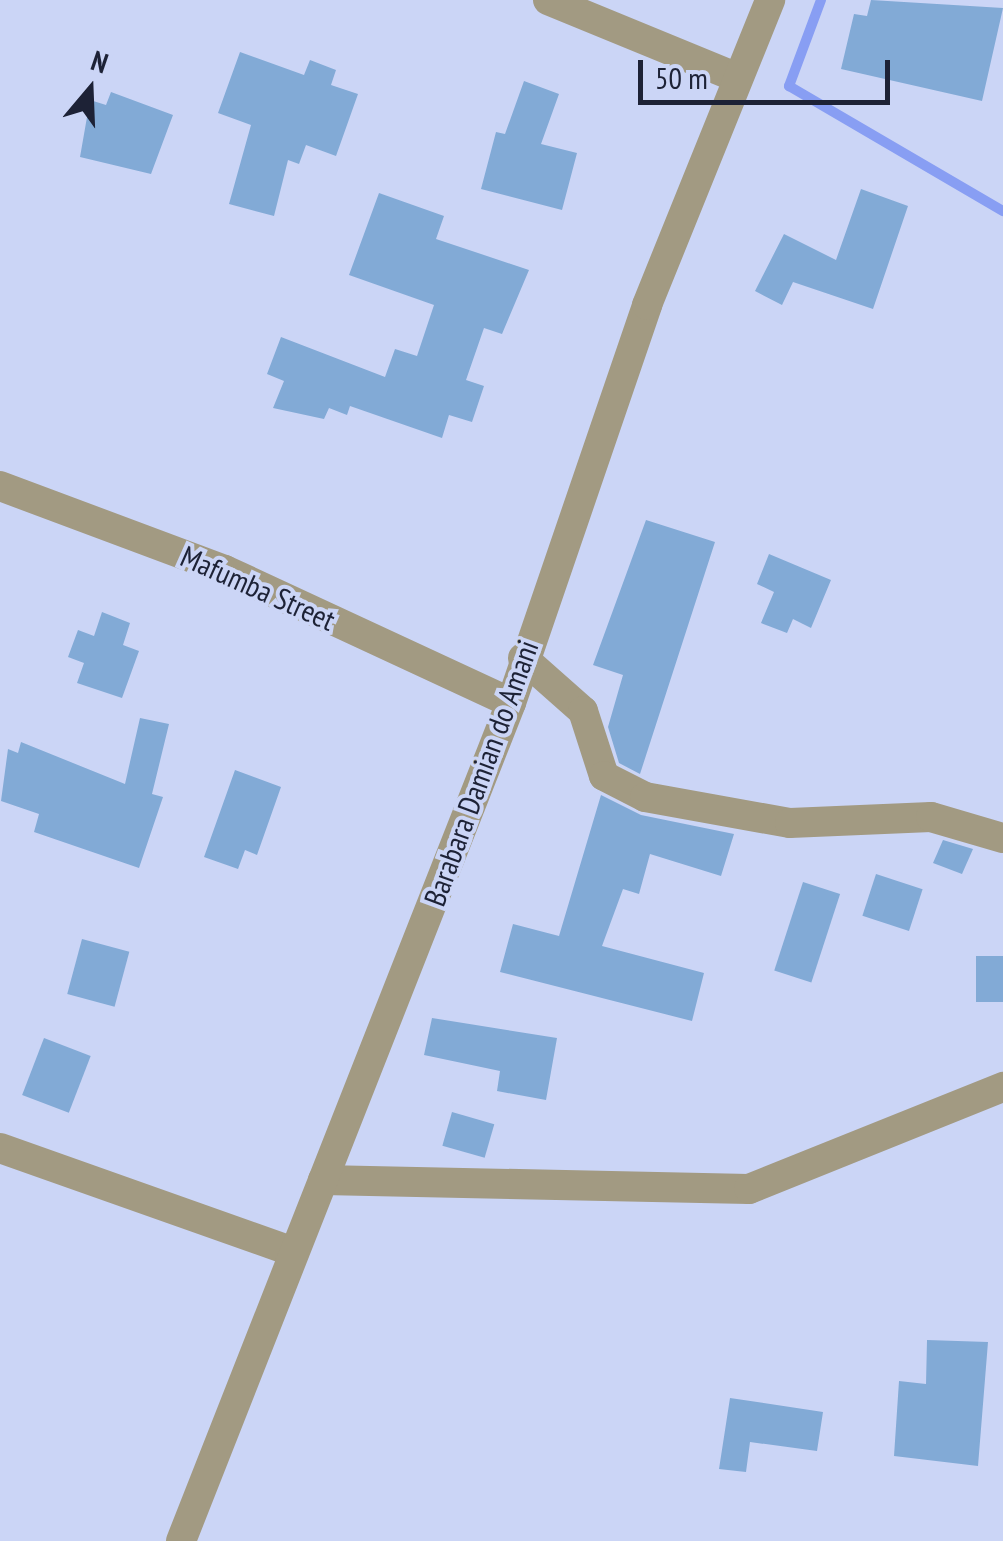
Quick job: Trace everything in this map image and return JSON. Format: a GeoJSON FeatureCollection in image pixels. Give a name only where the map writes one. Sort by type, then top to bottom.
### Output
{"type":"FeatureCollection","features":[{"type":"Feature","properties":{"kind":"street"},"geometry":{"type":"LineString","coordinates":[[548,0],[738,78]]}},
{"type":"Feature","properties":{"kind":"street","name":"Barabara Damian do Amani"},"geometry":{"type":"LineString","coordinates":[[181,1541],[512,704],[523,658],[770,0]]}},
{"type":"Feature","properties":{"kind":"street","name":"Mafumba Street"},"geometry":{"type":"LineString","coordinates":[[0,486],[225,570],[512,704]]}},
{"type":"Feature","properties":{"kind":"street"},"geometry":{"type":"LineString","coordinates":[[523,658],[583,712],[604,776],[645,797],[790,824],[932,818],[1003,838]]}},
{"type":"Feature","properties":{"kind":"street"},"geometry":{"type":"LineString","coordinates":[[323,1180],[749,1189],[1003,1088]]}},
{"type":"Feature","properties":{"kind":"street"},"geometry":{"type":"LineString","coordinates":[[0,1148],[294,1252]]}},
{"type":"Feature","properties":{"kind":"building"},"geometry":{"type":"Polygon","coordinates":[[[871,0],[1003,8],[982,101],[841,69],[854,14],[867,16],[871,0]]]}},
{"type":"Feature","properties":{"kind":"building"},"geometry":{"type":"Polygon","coordinates":[[[240,52],[304,75],[310,60],[336,70],[331,85],[358,94],[336,156],[306,145],[299,164],[288,160],[274,216],[229,204],[251,125],[218,113],[240,52]]]}},
{"type":"Feature","properties":{"kind":"building"},"geometry":{"type":"Polygon","coordinates":[[[524,81],[559,94],[541,144],[577,153],[562,210],[481,189],[496,132],[505,134],[524,81]]]}},
{"type":"Feature","properties":{"kind":"building"},"geometry":{"type":"Polygon","coordinates":[[[111,92],[173,115],[151,174],[80,157],[90,100],[106,105],[111,92]]]}},
{"type":"Feature","properties":{"kind":"building"},"geometry":{"type":"Polygon","coordinates":[[[861,189],[908,206],[873,309],[793,282],[782,305],[755,291],[784,234],[836,260],[861,189]]]}},
{"type":"Feature","properties":{"kind":"building"},"geometry":{"type":"Polygon","coordinates":[[[379,193],[444,216],[436,239],[529,270],[502,334],[484,328],[466,380],[484,386],[472,422],[449,415],[442,438],[350,406],[347,415],[329,408],[324,419],[273,408],[284,381],[267,374],[281,337],[385,377],[395,349],[417,356],[434,305],[349,275],[379,193]]]}},
{"type":"Feature","properties":{"kind":"building"},"geometry":{"type":"Polygon","coordinates":[[[646,520],[715,542],[640,774],[619,763],[608,727],[623,675],[593,665],[646,520]]]}},
{"type":"Feature","properties":{"kind":"building"},"geometry":{"type":"Polygon","coordinates":[[[769,554],[831,580],[811,628],[793,619],[787,633],[761,623],[774,592],[757,584],[769,554]]]}},
{"type":"Feature","properties":{"kind":"building"},"geometry":{"type":"Polygon","coordinates":[[[102,612],[130,623],[123,645],[139,651],[122,698],[77,683],[84,663],[68,657],[78,630],[94,636],[102,612]]]}},
{"type":"Feature","properties":{"kind":"building"},"geometry":{"type":"Polygon","coordinates":[[[140,718],[169,724],[152,794],[163,797],[139,868],[34,832],[39,814],[1,801],[8,749],[18,753],[21,742],[125,784],[140,718]]]}},
{"type":"Feature","properties":{"kind":"building"},"geometry":{"type":"Polygon","coordinates":[[[235,770],[281,787],[257,855],[245,850],[238,869],[204,857],[235,770]]]}},
{"type":"Feature","properties":{"kind":"building"},"geometry":{"type":"Polygon","coordinates":[[[601,795],[641,815],[734,834],[721,876],[650,854],[639,894],[623,889],[602,946],[704,973],[692,1021],[500,972],[513,924],[559,936],[601,795]]]}},
{"type":"Feature","properties":{"kind":"building"},"geometry":{"type":"Polygon","coordinates":[[[943,840],[973,849],[962,874],[933,863],[943,840]]]}},
{"type":"Feature","properties":{"kind":"building"},"geometry":{"type":"Polygon","coordinates":[[[876,874],[923,889],[909,931],[862,916],[876,874]]]}},
{"type":"Feature","properties":{"kind":"building"},"geometry":{"type":"Polygon","coordinates":[[[803,882],[840,894],[811,982],[774,970],[803,882]]]}},
{"type":"Feature","properties":{"kind":"building"},"geometry":{"type":"Polygon","coordinates":[[[82,939],[129,952],[115,1007],[67,994],[82,939]]]}},
{"type":"Feature","properties":{"kind":"building"},"geometry":{"type":"Polygon","coordinates":[[[976,956],[1003,956],[1003,1002],[976,1002],[976,956]]]}},
{"type":"Feature","properties":{"kind":"building"},"geometry":{"type":"Polygon","coordinates":[[[432,1018],[557,1038],[546,1100],[497,1091],[500,1071],[424,1055],[432,1018]]]}},
{"type":"Feature","properties":{"kind":"building"},"geometry":{"type":"Polygon","coordinates":[[[44,1038],[91,1056],[69,1113],[22,1095],[44,1038]]]}},
{"type":"Feature","properties":{"kind":"building"},"geometry":{"type":"Polygon","coordinates":[[[452,1112],[494,1124],[485,1158],[442,1146],[452,1112]]]}},
{"type":"Feature","properties":{"kind":"building"},"geometry":{"type":"Polygon","coordinates":[[[927,1340],[988,1342],[978,1466],[894,1456],[899,1381],[926,1384],[927,1340]]]}},
{"type":"Feature","properties":{"kind":"building"},"geometry":{"type":"Polygon","coordinates":[[[730,1398],[823,1412],[817,1451],[750,1442],[746,1472],[719,1469],[730,1398]]]}},
{"type":"Feature","properties":{"kind":"waterway"},"geometry":{"type":"LineString","coordinates":[[821,0],[789,86],[1003,211]]}}]}
